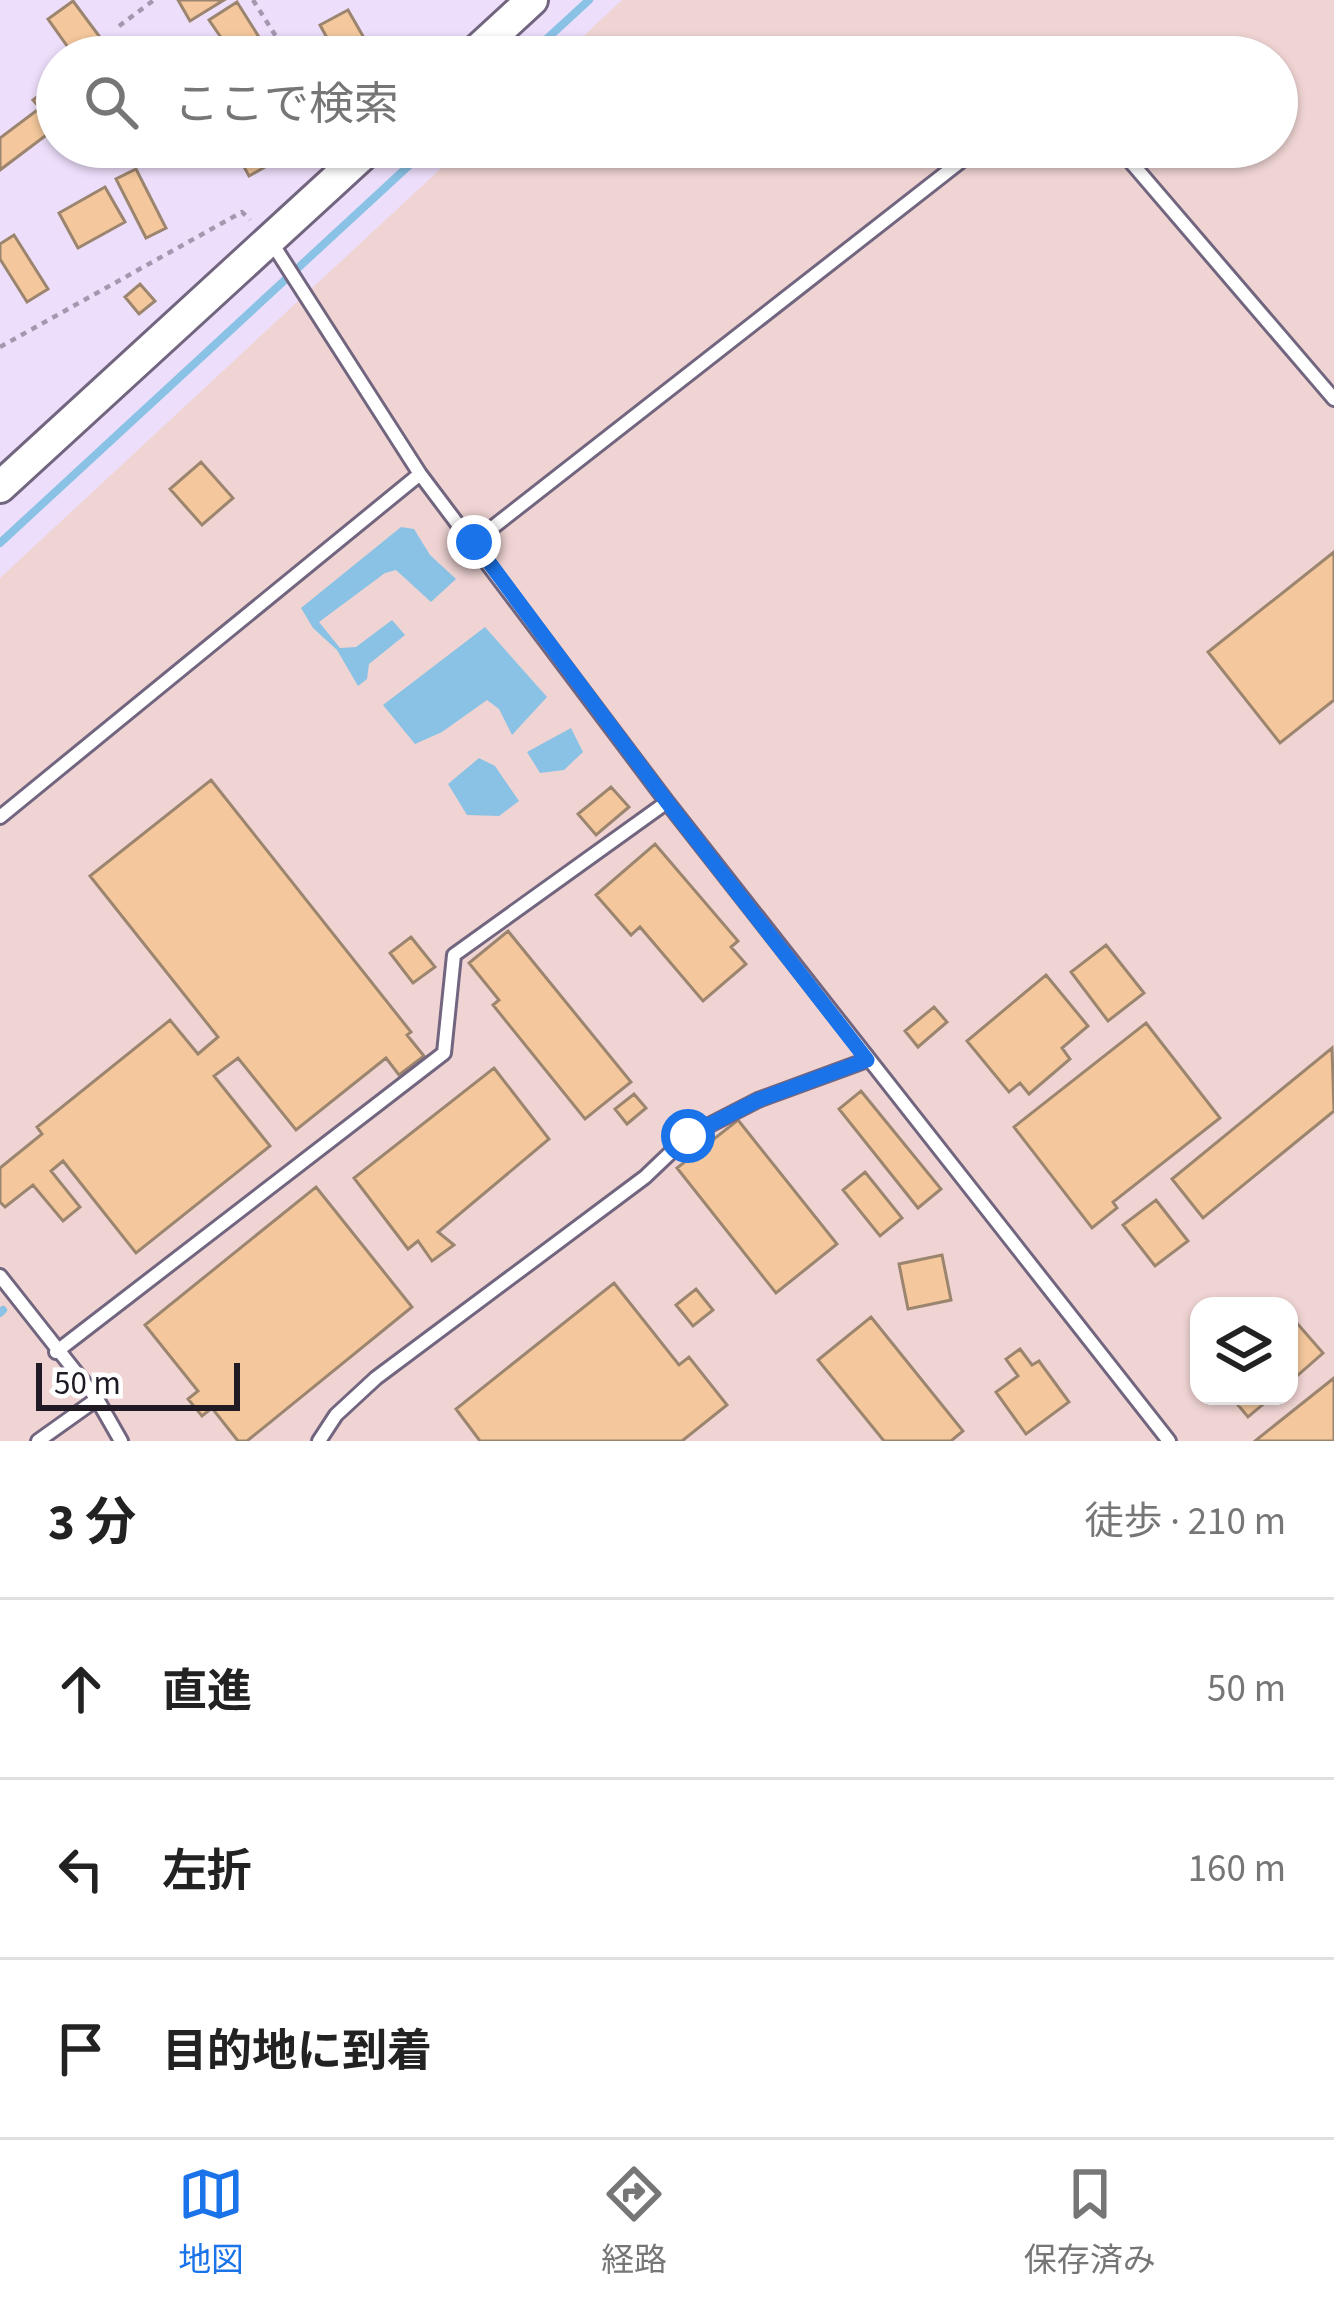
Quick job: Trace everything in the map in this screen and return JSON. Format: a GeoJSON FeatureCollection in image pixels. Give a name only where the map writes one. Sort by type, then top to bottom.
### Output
{"type":"FeatureCollection","features":[{"type":"Feature","properties":{"kind":"street"},"geometry":{"type":"LineString","coordinates":[[493,36],[532,0]]}},
{"type":"Feature","properties":{"kind":"street"},"geometry":{"type":"LineString","coordinates":[[0,487],[347,168]]}},
{"type":"Feature","properties":{"kind":"lane"},"geometry":{"type":"LineString","coordinates":[[474,542],[952,168]]}},
{"type":"Feature","properties":{"kind":"lane"},"geometry":{"type":"LineString","coordinates":[[1136,168],[1334,399]]}},
{"type":"Feature","properties":{"kind":"lane"},"geometry":{"type":"LineString","coordinates":[[270,239],[420,474],[667,802],[1169,1441]]}},
{"type":"Feature","properties":{"kind":"lane"},"geometry":{"type":"LineString","coordinates":[[0,817],[420,474]]}},
{"type":"Feature","properties":{"kind":"lane"},"geometry":{"type":"LineString","coordinates":[[56,1352],[444,1053],[454,955],[667,802]]}},
{"type":"Feature","properties":{"kind":"lane"},"geometry":{"type":"LineString","coordinates":[[320,1441],[336,1415],[376,1378],[645,1178],[688,1136],[758,1100],[867,1060]]}},
{"type":"Feature","properties":{"kind":"lane"},"geometry":{"type":"LineString","coordinates":[[0,1276],[97,1399],[121,1441]]}},
{"type":"Feature","properties":{"kind":"lane"},"geometry":{"type":"LineString","coordinates":[[38,1441],[97,1399]]}},
{"type":"Feature","properties":{"kind":"path"},"geometry":{"type":"LineString","coordinates":[[119,26],[154,0]]}},
{"type":"Feature","properties":{"kind":"path"},"geometry":{"type":"LineString","coordinates":[[253,0],[276,36]]}},
{"type":"Feature","properties":{"kind":"path"},"geometry":{"type":"LineString","coordinates":[[0,347],[242,212],[270,239]]}},
{"type":"Feature","properties":{"kind":"shaded area"},"geometry":{"type":"Polygon","coordinates":[[[622,0],[1334,0],[1334,1441],[0,1441],[0,578],[441,168],[1298,168],[1298,36],[583,36],[622,0]]]}},
{"type":"Feature","properties":{"kind":"water"},"geometry":{"type":"Polygon","coordinates":[[[401,527],[414,529],[430,555],[456,579],[431,602],[396,570],[385,573],[319,622],[340,648],[356,647],[392,620],[405,635],[369,664],[367,679],[358,686],[337,650],[313,628],[301,608],[401,527]]]}},
{"type":"Feature","properties":{"kind":"water"},"geometry":{"type":"Polygon","coordinates":[[[485,627],[547,697],[512,735],[499,709],[487,700],[442,732],[415,744],[383,705],[485,627]]]}},
{"type":"Feature","properties":{"kind":"water"},"geometry":{"type":"Polygon","coordinates":[[[571,728],[583,752],[564,770],[540,773],[527,752],[571,728]]]}},
{"type":"Feature","properties":{"kind":"water"},"geometry":{"type":"Polygon","coordinates":[[[479,758],[495,766],[519,801],[499,816],[467,815],[448,784],[479,758]]]}},
{"type":"Feature","properties":{"kind":"building"},"geometry":{"type":"Polygon","coordinates":[[[178,0],[224,0],[190,21],[178,0]]]}},
{"type":"Feature","properties":{"kind":"building"},"geometry":{"type":"Polygon","coordinates":[[[73,1],[99,36],[60,36],[48,19],[73,1]]]}},
{"type":"Feature","properties":{"kind":"building"},"geometry":{"type":"Polygon","coordinates":[[[237,2],[258,36],[220,36],[209,20],[237,2]]]}},
{"type":"Feature","properties":{"kind":"building"},"geometry":{"type":"Polygon","coordinates":[[[348,10],[363,36],[326,36],[320,25],[348,10]]]}},
{"type":"Feature","properties":{"kind":"building"},"geometry":{"type":"Polygon","coordinates":[[[36,111],[36,143],[0,170],[0,138],[36,111]]]}},
{"type":"Feature","properties":{"kind":"building"},"geometry":{"type":"Polygon","coordinates":[[[136,169],[166,228],[146,238],[116,179],[136,169]]]}},
{"type":"Feature","properties":{"kind":"building"},"geometry":{"type":"Polygon","coordinates":[[[105,187],[125,222],[78,248],[59,213],[105,187]]]}},
{"type":"Feature","properties":{"kind":"building"},"geometry":{"type":"Polygon","coordinates":[[[14,235],[48,289],[27,302],[0,259],[0,244],[14,235]]]}},
{"type":"Feature","properties":{"kind":"building"},"geometry":{"type":"Polygon","coordinates":[[[140,284],[155,301],[139,314],[125,297],[140,284]]]}},
{"type":"Feature","properties":{"kind":"building"},"geometry":{"type":"Polygon","coordinates":[[[201,462],[233,498],[202,525],[170,489],[201,462]]]}},
{"type":"Feature","properties":{"kind":"building"},"geometry":{"type":"Polygon","coordinates":[[[1334,552],[1334,700],[1280,743],[1208,652],[1334,552]]]}},
{"type":"Feature","properties":{"kind":"building"},"geometry":{"type":"Polygon","coordinates":[[[211,780],[411,1032],[407,1035],[424,1056],[399,1075],[386,1058],[296,1130],[238,1058],[214,1076],[270,1146],[136,1253],[63,1161],[51,1171],[80,1207],[63,1221],[33,1185],[5,1207],[0,1202],[0,1168],[42,1134],[37,1127],[170,1020],[198,1054],[218,1037],[90,876],[211,780]]]}},
{"type":"Feature","properties":{"kind":"building"},"geometry":{"type":"Polygon","coordinates":[[[611,787],[629,807],[596,835],[578,814],[611,787]]]}},
{"type":"Feature","properties":{"kind":"building"},"geometry":{"type":"Polygon","coordinates":[[[655,844],[738,941],[731,947],[746,964],[703,1001],[640,927],[631,935],[596,895],[655,844]]]}},
{"type":"Feature","properties":{"kind":"building"},"geometry":{"type":"Polygon","coordinates":[[[508,931],[631,1082],[585,1119],[493,1005],[499,1000],[469,963],[508,931]]]}},
{"type":"Feature","properties":{"kind":"building"},"geometry":{"type":"Polygon","coordinates":[[[411,937],[435,967],[413,983],[390,953],[411,937]]]}},
{"type":"Feature","properties":{"kind":"building"},"geometry":{"type":"Polygon","coordinates":[[[1106,945],[1144,993],[1108,1021],[1071,972],[1106,945]]]}},
{"type":"Feature","properties":{"kind":"building"},"geometry":{"type":"Polygon","coordinates":[[[1046,975],[1088,1026],[1062,1048],[1070,1059],[1029,1094],[1020,1083],[1009,1092],[967,1041],[1046,975]]]}},
{"type":"Feature","properties":{"kind":"building"},"geometry":{"type":"Polygon","coordinates":[[[934,1007],[947,1022],[918,1047],[905,1031],[934,1007]]]}},
{"type":"Feature","properties":{"kind":"building"},"geometry":{"type":"Polygon","coordinates":[[[1146,1023],[1220,1118],[1113,1202],[1117,1208],[1092,1228],[1014,1127],[1146,1023]]]}},
{"type":"Feature","properties":{"kind":"building"},"geometry":{"type":"Polygon","coordinates":[[[1332,1048],[1334,1111],[1203,1218],[1172,1179],[1332,1048]]]}},
{"type":"Feature","properties":{"kind":"building"},"geometry":{"type":"Polygon","coordinates":[[[494,1068],[549,1139],[438,1232],[454,1245],[432,1261],[418,1241],[408,1249],[354,1178],[494,1068]]]}},
{"type":"Feature","properties":{"kind":"building"},"geometry":{"type":"Polygon","coordinates":[[[861,1091],[941,1189],[918,1208],[839,1109],[861,1091]]]}},
{"type":"Feature","properties":{"kind":"building"},"geometry":{"type":"Polygon","coordinates":[[[634,1094],[646,1108],[627,1124],[615,1109],[634,1094]]]}},
{"type":"Feature","properties":{"kind":"building"},"geometry":{"type":"Polygon","coordinates":[[[738,1120],[837,1244],[776,1293],[677,1168],[738,1120]]]}},
{"type":"Feature","properties":{"kind":"building"},"geometry":{"type":"Polygon","coordinates":[[[865,1172],[902,1218],[880,1236],[843,1190],[865,1172]]]}},
{"type":"Feature","properties":{"kind":"building"},"geometry":{"type":"Polygon","coordinates":[[[316,1187],[412,1307],[247,1441],[238,1441],[212,1408],[202,1416],[188,1399],[198,1391],[145,1325],[316,1187]]]}},
{"type":"Feature","properties":{"kind":"building"},"geometry":{"type":"Polygon","coordinates":[[[1156,1200],[1188,1241],[1155,1266],[1123,1225],[1156,1200]]]}},
{"type":"Feature","properties":{"kind":"building"},"geometry":{"type":"Polygon","coordinates":[[[942,1255],[951,1300],[908,1309],[899,1264],[942,1255]]]}},
{"type":"Feature","properties":{"kind":"building"},"geometry":{"type":"Polygon","coordinates":[[[614,1283],[679,1365],[689,1357],[727,1405],[682,1441],[480,1441],[456,1409],[614,1283]]]}},
{"type":"Feature","properties":{"kind":"building"},"geometry":{"type":"Polygon","coordinates":[[[696,1289],[713,1310],[693,1326],[676,1305],[696,1289]]]}},
{"type":"Feature","properties":{"kind":"building"},"geometry":{"type":"Polygon","coordinates":[[[871,1317],[963,1431],[951,1441],[884,1441],[818,1360],[871,1317]]]}},
{"type":"Feature","properties":{"kind":"building"},"geometry":{"type":"Polygon","coordinates":[[[1298,1324],[1323,1353],[1298,1375],[1298,1324]]]}},
{"type":"Feature","properties":{"kind":"building"},"geometry":{"type":"Polygon","coordinates":[[[1020,1349],[1032,1365],[1039,1361],[1069,1402],[1026,1434],[996,1392],[1018,1376],[1006,1359],[1020,1349]]]}},
{"type":"Feature","properties":{"kind":"building"},"geometry":{"type":"Polygon","coordinates":[[[1334,1378],[1334,1441],[1255,1441],[1334,1378]]]}},
{"type":"Feature","properties":{"kind":"building"},"geometry":{"type":"Polygon","coordinates":[[[1238,1405],[1262,1405],[1248,1417],[1238,1405]]]}},
{"type":"Feature","properties":{"kind":"waterway"},"geometry":{"type":"LineString","coordinates":[[550,36],[589,0]]}},
{"type":"Feature","properties":{"kind":"waterway"},"geometry":{"type":"LineString","coordinates":[[0,543],[406,168]]}},
{"type":"Feature","properties":{"kind":"waterway"},"geometry":{"type":"LineString","coordinates":[[0,1313],[3,1310]]}},
{"type":"Feature","properties":{"kind":"route"},"geometry":{"type":"LineString","coordinates":[[474,542],[867,1060],[758,1100],[688,1136]]}}]}
